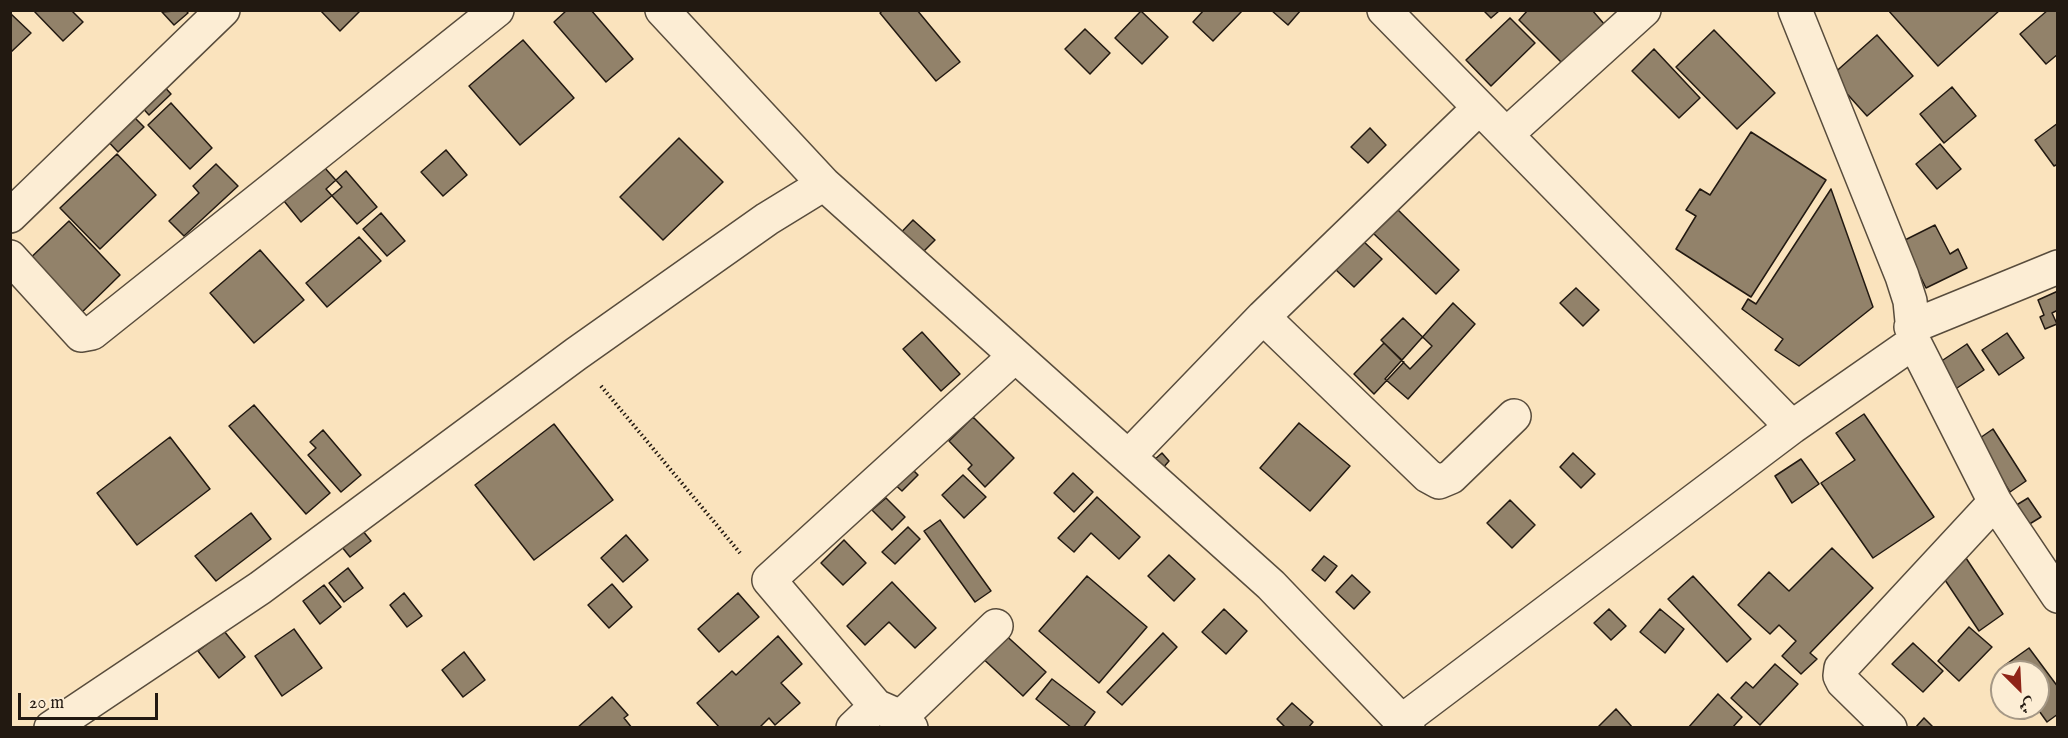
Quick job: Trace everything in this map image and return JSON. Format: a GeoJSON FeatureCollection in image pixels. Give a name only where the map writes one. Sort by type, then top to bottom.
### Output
{"type":"FeatureCollection","features":[{"type":"Feature","properties":{"kind":"street"},"geometry":{"type":"LineString","coordinates":[[16,197],[223,10]]}},
{"type":"Feature","properties":{"kind":"street"},"geometry":{"type":"LineString","coordinates":[[10,257],[81,335],[92,333],[497,10]]}},
{"type":"Feature","properties":{"kind":"street"},"geometry":{"type":"LineString","coordinates":[[662,10],[824,184],[1271,585],[1405,724],[1913,334],[2058,267]]}},
{"type":"Feature","properties":{"kind":"street"},"geometry":{"type":"LineString","coordinates":[[1384,10],[1792,427]]}},
{"type":"Feature","properties":{"kind":"street"},"geometry":{"type":"LineString","coordinates":[[1507,134],[1644,10]]}},
{"type":"Feature","properties":{"kind":"street"},"geometry":{"type":"LineString","coordinates":[[1795,10],[1902,276],[1910,301],[1913,334],[1995,502],[2058,596]]}},
{"type":"Feature","properties":{"kind":"street"},"geometry":{"type":"LineString","coordinates":[[1129,456],[1263,317],[1479,108]]}},
{"type":"Feature","properties":{"kind":"street"},"geometry":{"type":"LineString","coordinates":[[51,728],[260,588],[576,354],[767,219],[824,184]]}},
{"type":"Feature","properties":{"kind":"street"},"geometry":{"type":"LineString","coordinates":[[1263,317],[1428,476],[1439,482],[1451,477],[1514,416]]}},
{"type":"Feature","properties":{"kind":"street"},"geometry":{"type":"LineString","coordinates":[[896,717],[769,580],[1015,356]]}},
{"type":"Feature","properties":{"kind":"street"},"geometry":{"type":"LineString","coordinates":[[1890,728],[1843,682],[1840,676],[1841,668],[1995,502]]}},
{"type":"Feature","properties":{"kind":"street"},"geometry":{"type":"LineString","coordinates":[[853,728],[896,717],[996,626]]}},
{"type":"Feature","properties":{"kind":"path"},"geometry":{"type":"LineString","coordinates":[[609,395],[757,573],[769,580]]}},
{"type":"Feature","properties":{"kind":"building"},"geometry":{"type":"Polygon","coordinates":[[[33,10],[71,10],[83,22],[63,41],[33,10]]]}},
{"type":"Feature","properties":{"kind":"building"},"geometry":{"type":"Polygon","coordinates":[[[186,10],[188,13],[174,25],[162,12],[186,10]]]}},
{"type":"Feature","properties":{"kind":"building"},"geometry":{"type":"Polygon","coordinates":[[[320,10],[361,10],[340,31],[320,10]]]}},
{"type":"Feature","properties":{"kind":"building"},"geometry":{"type":"Polygon","coordinates":[[[567,10],[591,10],[633,59],[606,82],[554,22],[567,10]]]}},
{"type":"Feature","properties":{"kind":"building"},"geometry":{"type":"Polygon","coordinates":[[[883,10],[917,10],[960,62],[936,81],[880,13],[883,10]]]}},
{"type":"Feature","properties":{"kind":"building"},"geometry":{"type":"Polygon","coordinates":[[[1204,10],[1243,10],[1213,41],[1193,22],[1204,10]]]}},
{"type":"Feature","properties":{"kind":"building"},"geometry":{"type":"Polygon","coordinates":[[[1271,10],[1301,10],[1288,25],[1271,10]]]}},
{"type":"Feature","properties":{"kind":"building"},"geometry":{"type":"Polygon","coordinates":[[[1483,10],[1499,10],[1499,11],[1491,18],[1483,10]]]}},
{"type":"Feature","properties":{"kind":"building"},"geometry":{"type":"Polygon","coordinates":[[[1528,10],[1592,10],[1605,25],[1564,65],[1519,20],[1528,10]]]}},
{"type":"Feature","properties":{"kind":"building"},"geometry":{"type":"Polygon","coordinates":[[[1888,10],[2000,10],[1938,66],[1888,10]]]}},
{"type":"Feature","properties":{"kind":"building"},"geometry":{"type":"Polygon","coordinates":[[[2048,10],[2058,10],[2058,54],[2046,64],[2020,34],[2048,10]]]}},
{"type":"Feature","properties":{"kind":"building"},"geometry":{"type":"Polygon","coordinates":[[[1141,11],[1168,37],[1142,64],[1115,38],[1141,11]]]}},
{"type":"Feature","properties":{"kind":"building"},"geometry":{"type":"Polygon","coordinates":[[[10,13],[31,33],[10,53],[10,13]]]}},
{"type":"Feature","properties":{"kind":"building"},"geometry":{"type":"Polygon","coordinates":[[[1510,18],[1535,43],[1491,86],[1466,60],[1510,18]]]}},
{"type":"Feature","properties":{"kind":"building"},"geometry":{"type":"Polygon","coordinates":[[[1085,29],[1110,53],[1090,74],[1065,49],[1085,29]]]}},
{"type":"Feature","properties":{"kind":"building"},"geometry":{"type":"Polygon","coordinates":[[[1714,30],[1775,93],[1737,129],[1676,67],[1714,30]]]}},
{"type":"Feature","properties":{"kind":"building"},"geometry":{"type":"Polygon","coordinates":[[[1877,35],[1913,76],[1867,116],[1831,76],[1877,35]]]}},
{"type":"Feature","properties":{"kind":"building"},"geometry":{"type":"Polygon","coordinates":[[[523,40],[574,98],[520,145],[469,86],[523,40]]]}},
{"type":"Feature","properties":{"kind":"building"},"geometry":{"type":"Polygon","coordinates":[[[1654,49],[1700,98],[1679,118],[1632,71],[1654,49]]]}},
{"type":"Feature","properties":{"kind":"building"},"geometry":{"type":"Polygon","coordinates":[[[161,83],[171,94],[149,115],[139,104],[161,83]]]}},
{"type":"Feature","properties":{"kind":"building"},"geometry":{"type":"Polygon","coordinates":[[[1952,87],[1976,116],[1944,143],[1920,114],[1952,87]]]}},
{"type":"Feature","properties":{"kind":"building"},"geometry":{"type":"Polygon","coordinates":[[[171,103],[212,148],[190,169],[148,125],[171,103]]]}},
{"type":"Feature","properties":{"kind":"building"},"geometry":{"type":"Polygon","coordinates":[[[130,113],[144,127],[118,152],[104,137],[130,113]]]}},
{"type":"Feature","properties":{"kind":"building"},"geometry":{"type":"Polygon","coordinates":[[[2058,123],[2058,164],[2054,166],[2035,140],[2058,123]]]}},
{"type":"Feature","properties":{"kind":"building"},"geometry":{"type":"Polygon","coordinates":[[[1370,128],[1386,145],[1368,163],[1351,147],[1370,128]]]}},
{"type":"Feature","properties":{"kind":"building"},"geometry":{"type":"Polygon","coordinates":[[[1751,132],[1826,180],[1751,297],[1676,249],[1696,216],[1686,210],[1700,189],[1710,195],[1751,132]]]}},
{"type":"Feature","properties":{"kind":"building"},"geometry":{"type":"Polygon","coordinates":[[[679,138],[723,182],[663,240],[620,197],[679,138]]]}},
{"type":"Feature","properties":{"kind":"building"},"geometry":{"type":"Polygon","coordinates":[[[1940,144],[1961,169],[1937,189],[1916,164],[1940,144]]]}},
{"type":"Feature","properties":{"kind":"building"},"geometry":{"type":"Polygon","coordinates":[[[446,150],[467,175],[443,196],[421,172],[446,150]]]}},
{"type":"Feature","properties":{"kind":"building"},"geometry":{"type":"Polygon","coordinates":[[[117,154],[156,195],[100,249],[60,208],[117,154]]]}},
{"type":"Feature","properties":{"kind":"building"},"geometry":{"type":"Polygon","coordinates":[[[216,164],[238,186],[184,236],[169,221],[199,193],[193,186],[216,164]]]}},
{"type":"Feature","properties":{"kind":"building"},"geometry":{"type":"Polygon","coordinates":[[[324,167],[342,187],[301,222],[284,201],[324,167]]]}},
{"type":"Feature","properties":{"kind":"building"},"geometry":{"type":"Polygon","coordinates":[[[346,171],[377,207],[357,224],[326,189],[346,171]]]}},
{"type":"Feature","properties":{"kind":"building"},"geometry":{"type":"Polygon","coordinates":[[[1831,189],[1873,307],[1799,366],[1775,350],[1783,339],[1742,309],[1748,299],[1756,304],[1831,189]]]}},
{"type":"Feature","properties":{"kind":"building"},"geometry":{"type":"Polygon","coordinates":[[[1395,207],[1459,270],[1436,294],[1371,231],[1395,207]]]}},
{"type":"Feature","properties":{"kind":"building"},"geometry":{"type":"Polygon","coordinates":[[[381,213],[405,241],[387,256],[363,229],[381,213]]]}},
{"type":"Feature","properties":{"kind":"building"},"geometry":{"type":"Polygon","coordinates":[[[913,220],[935,240],[915,260],[894,240],[913,220]]]}},
{"type":"Feature","properties":{"kind":"building"},"geometry":{"type":"Polygon","coordinates":[[[69,221],[120,275],[73,321],[21,267],[69,221]]]}},
{"type":"Feature","properties":{"kind":"building"},"geometry":{"type":"Polygon","coordinates":[[[1935,225],[1950,254],[1958,249],[1967,268],[1926,288],[1903,241],[1935,225]]]}},
{"type":"Feature","properties":{"kind":"building"},"geometry":{"type":"Polygon","coordinates":[[[359,237],[381,261],[327,307],[306,283],[359,237]]]}},
{"type":"Feature","properties":{"kind":"building"},"geometry":{"type":"Polygon","coordinates":[[[1362,240],[1382,259],[1354,287],[1335,269],[1362,240]]]}},
{"type":"Feature","properties":{"kind":"building"},"geometry":{"type":"Polygon","coordinates":[[[260,250],[304,300],[254,343],[210,293],[260,250]]]}},
{"type":"Feature","properties":{"kind":"building"},"geometry":{"type":"Polygon","coordinates":[[[1576,288],[1599,310],[1583,326],[1560,303],[1576,288]]]}},
{"type":"Feature","properties":{"kind":"building"},"geometry":{"type":"Polygon","coordinates":[[[2058,291],[2058,310],[2052,313],[2057,324],[2045,329],[2040,317],[2044,315],[2038,300],[2058,291]]]}},
{"type":"Feature","properties":{"kind":"building"},"geometry":{"type":"Polygon","coordinates":[[[1453,303],[1475,324],[1408,399],[1385,379],[1453,303]]]}},
{"type":"Feature","properties":{"kind":"building"},"geometry":{"type":"Polygon","coordinates":[[[1403,318],[1432,346],[1410,369],[1381,340],[1403,318]]]}},
{"type":"Feature","properties":{"kind":"building"},"geometry":{"type":"Polygon","coordinates":[[[922,332],[960,374],[941,391],[903,349],[922,332]]]}},
{"type":"Feature","properties":{"kind":"building"},"geometry":{"type":"Polygon","coordinates":[[[2007,333],[2024,358],[1999,375],[1982,350],[2007,333]]]}},
{"type":"Feature","properties":{"kind":"building"},"geometry":{"type":"Polygon","coordinates":[[[1384,343],[1404,362],[1374,394],[1354,374],[1384,343]]]}},
{"type":"Feature","properties":{"kind":"building"},"geometry":{"type":"Polygon","coordinates":[[[1967,344],[1984,370],[1954,390],[1937,364],[1967,344]]]}},
{"type":"Feature","properties":{"kind":"building"},"geometry":{"type":"Polygon","coordinates":[[[254,405],[330,493],[306,514],[229,426],[254,405]]]}},
{"type":"Feature","properties":{"kind":"building"},"geometry":{"type":"Polygon","coordinates":[[[1864,414],[1934,517],[1873,558],[1821,483],[1855,460],[1836,433],[1864,414]]]}},
{"type":"Feature","properties":{"kind":"building"},"geometry":{"type":"Polygon","coordinates":[[[973,417],[1014,458],[985,487],[968,469],[972,465],[949,441],[973,417]]]}},
{"type":"Feature","properties":{"kind":"building"},"geometry":{"type":"Polygon","coordinates":[[[1299,423],[1350,466],[1310,511],[1260,468],[1299,423]]]}},
{"type":"Feature","properties":{"kind":"building"},"geometry":{"type":"Polygon","coordinates":[[[554,424],[613,500],[534,560],[475,485],[554,424]]]}},
{"type":"Feature","properties":{"kind":"building"},"geometry":{"type":"Polygon","coordinates":[[[1993,429],[2026,481],[2010,492],[1977,440],[1993,429]]]}},
{"type":"Feature","properties":{"kind":"building"},"geometry":{"type":"Polygon","coordinates":[[[323,430],[361,475],[341,492],[308,455],[316,448],[310,442],[323,430]]]}},
{"type":"Feature","properties":{"kind":"building"},"geometry":{"type":"Polygon","coordinates":[[[170,437],[210,489],[137,545],[97,493],[170,437]]]}},
{"type":"Feature","properties":{"kind":"building"},"geometry":{"type":"Polygon","coordinates":[[[1162,453],[1169,461],[1162,469],[1154,460],[1162,453]]]}},
{"type":"Feature","properties":{"kind":"building"},"geometry":{"type":"Polygon","coordinates":[[[1573,453],[1595,474],[1581,488],[1560,467],[1573,453]]]}},
{"type":"Feature","properties":{"kind":"building"},"geometry":{"type":"Polygon","coordinates":[[[1801,459],[1819,484],[1792,503],[1775,476],[1801,459]]]}},
{"type":"Feature","properties":{"kind":"building"},"geometry":{"type":"Polygon","coordinates":[[[909,466],[918,475],[902,491],[892,482],[909,466]]]}},
{"type":"Feature","properties":{"kind":"building"},"geometry":{"type":"Polygon","coordinates":[[[1073,473],[1093,492],[1074,512],[1054,493],[1073,473]]]}},
{"type":"Feature","properties":{"kind":"building"},"geometry":{"type":"Polygon","coordinates":[[[963,475],[986,497],[964,518],[942,495],[963,475]]]}},
{"type":"Feature","properties":{"kind":"building"},"geometry":{"type":"Polygon","coordinates":[[[1097,497],[1140,537],[1119,559],[1091,533],[1074,552],[1058,538],[1097,497]]]}},
{"type":"Feature","properties":{"kind":"building"},"geometry":{"type":"Polygon","coordinates":[[[886,498],[905,517],[892,530],[872,510],[886,498]]]}},
{"type":"Feature","properties":{"kind":"building"},"geometry":{"type":"Polygon","coordinates":[[[2028,498],[2041,517],[2023,528],[2010,509],[2028,498]]]}},
{"type":"Feature","properties":{"kind":"building"},"geometry":{"type":"Polygon","coordinates":[[[1510,500],[1535,525],[1512,548],[1487,523],[1510,500]]]}},
{"type":"Feature","properties":{"kind":"building"},"geometry":{"type":"Polygon","coordinates":[[[251,513],[271,539],[216,581],[195,556],[251,513]]]}},
{"type":"Feature","properties":{"kind":"building"},"geometry":{"type":"Polygon","coordinates":[[[354,520],[371,541],[350,557],[333,536],[354,520]]]}},
{"type":"Feature","properties":{"kind":"building"},"geometry":{"type":"Polygon","coordinates":[[[940,520],[991,591],[975,602],[924,531],[940,520]]]}},
{"type":"Feature","properties":{"kind":"building"},"geometry":{"type":"Polygon","coordinates":[[[908,527],[920,539],[895,564],[882,552],[908,527]]]}},
{"type":"Feature","properties":{"kind":"building"},"geometry":{"type":"Polygon","coordinates":[[[626,535],[648,560],[623,582],[601,558],[626,535]]]}},
{"type":"Feature","properties":{"kind":"building"},"geometry":{"type":"Polygon","coordinates":[[[844,540],[866,563],[843,585],[821,563],[844,540]]]}},
{"type":"Feature","properties":{"kind":"building"},"geometry":{"type":"Polygon","coordinates":[[[1832,548],[1873,588],[1810,653],[1817,659],[1801,674],[1782,656],[1796,641],[1779,625],[1770,634],[1738,605],[1769,572],[1789,591],[1832,548]]]}},
{"type":"Feature","properties":{"kind":"building"},"geometry":{"type":"Polygon","coordinates":[[[1962,552],[2003,614],[1979,631],[1937,568],[1962,552]]]}},
{"type":"Feature","properties":{"kind":"building"},"geometry":{"type":"Polygon","coordinates":[[[1169,555],[1195,579],[1174,601],[1148,576],[1169,555]]]}},
{"type":"Feature","properties":{"kind":"building"},"geometry":{"type":"Polygon","coordinates":[[[1324,556],[1337,566],[1325,581],[1312,570],[1324,556]]]}},
{"type":"Feature","properties":{"kind":"building"},"geometry":{"type":"Polygon","coordinates":[[[348,568],[363,588],[344,602],[329,583],[348,568]]]}},
{"type":"Feature","properties":{"kind":"building"},"geometry":{"type":"Polygon","coordinates":[[[1352,575],[1370,592],[1354,609],[1336,592],[1352,575]]]}},
{"type":"Feature","properties":{"kind":"building"},"geometry":{"type":"Polygon","coordinates":[[[1087,576],[1147,627],[1099,683],[1039,631],[1087,576]]]}},
{"type":"Feature","properties":{"kind":"building"},"geometry":{"type":"Polygon","coordinates":[[[1693,576],[1751,639],[1727,662],[1668,599],[1693,576]]]}},
{"type":"Feature","properties":{"kind":"building"},"geometry":{"type":"Polygon","coordinates":[[[892,582],[936,628],[915,648],[889,622],[865,645],[847,626],[892,582]]]}},
{"type":"Feature","properties":{"kind":"building"},"geometry":{"type":"Polygon","coordinates":[[[612,584],[632,607],[609,628],[588,605],[612,584]]]}},
{"type":"Feature","properties":{"kind":"building"},"geometry":{"type":"Polygon","coordinates":[[[324,585],[341,607],[320,624],[303,601],[324,585]]]}},
{"type":"Feature","properties":{"kind":"building"},"geometry":{"type":"Polygon","coordinates":[[[404,593],[422,616],[407,627],[390,605],[404,593]]]}},
{"type":"Feature","properties":{"kind":"building"},"geometry":{"type":"Polygon","coordinates":[[[738,593],[759,617],[719,652],[698,629],[738,593]]]}},
{"type":"Feature","properties":{"kind":"building"},"geometry":{"type":"Polygon","coordinates":[[[1224,609],[1247,631],[1226,654],[1202,632],[1224,609]]]}},
{"type":"Feature","properties":{"kind":"building"},"geometry":{"type":"Polygon","coordinates":[[[1609,609],[1626,626],[1611,640],[1594,623],[1609,609]]]}},
{"type":"Feature","properties":{"kind":"building"},"geometry":{"type":"Polygon","coordinates":[[[1660,609],[1684,629],[1665,653],[1640,632],[1660,609]]]}},
{"type":"Feature","properties":{"kind":"building"},"geometry":{"type":"Polygon","coordinates":[[[1969,627],[1992,647],[1959,681],[1938,661],[1969,627]]]}},
{"type":"Feature","properties":{"kind":"building"},"geometry":{"type":"Polygon","coordinates":[[[294,629],[322,668],[282,696],[255,656],[294,629]]]}},
{"type":"Feature","properties":{"kind":"building"},"geometry":{"type":"Polygon","coordinates":[[[1000,630],[1046,672],[1023,696],[978,654],[1000,630]]]}},
{"type":"Feature","properties":{"kind":"building"},"geometry":{"type":"Polygon","coordinates":[[[224,631],[245,657],[219,678],[198,651],[224,631]]]}},
{"type":"Feature","properties":{"kind":"building"},"geometry":{"type":"Polygon","coordinates":[[[1163,633],[1177,647],[1122,705],[1107,692],[1163,633]]]}},
{"type":"Feature","properties":{"kind":"building"},"geometry":{"type":"Polygon","coordinates":[[[778,636],[802,664],[781,683],[800,703],[775,725],[769,718],[759,728],[720,728],[697,703],[732,671],[736,675],[778,636]]]}},
{"type":"Feature","properties":{"kind":"building"},"geometry":{"type":"Polygon","coordinates":[[[1913,643],[1943,671],[1923,692],[1892,664],[1913,643]]]}},
{"type":"Feature","properties":{"kind":"building"},"geometry":{"type":"Polygon","coordinates":[[[2029,648],[2038,660],[2012,660],[2029,648]]]}},
{"type":"Feature","properties":{"kind":"building"},"geometry":{"type":"Polygon","coordinates":[[[464,652],[485,680],[463,697],[442,670],[464,652]]]}},
{"type":"Feature","properties":{"kind":"building"},"geometry":{"type":"Polygon","coordinates":[[[1775,664],[1798,684],[1760,725],[1731,698],[1746,682],[1753,688],[1775,664]]]}},
{"type":"Feature","properties":{"kind":"building"},"geometry":{"type":"Polygon","coordinates":[[[2050,676],[2058,687],[2058,714],[2050,720],[2050,676]]]}},
{"type":"Feature","properties":{"kind":"building"},"geometry":{"type":"Polygon","coordinates":[[[1052,679],[1095,712],[1083,728],[1072,728],[1036,699],[1052,679]]]}},
{"type":"Feature","properties":{"kind":"building"},"geometry":{"type":"Polygon","coordinates":[[[1718,694],[1742,717],[1732,728],[1688,728],[1718,694]]]}},
{"type":"Feature","properties":{"kind":"building"},"geometry":{"type":"Polygon","coordinates":[[[612,697],[628,715],[624,718],[632,728],[577,728],[612,697]]]}},
{"type":"Feature","properties":{"kind":"building"},"geometry":{"type":"Polygon","coordinates":[[[1292,703],[1313,722],[1308,728],[1286,728],[1277,719],[1292,703]]]}},
{"type":"Feature","properties":{"kind":"building"},"geometry":{"type":"Polygon","coordinates":[[[1616,709],[1633,728],[1597,728],[1616,709]]]}},
{"type":"Feature","properties":{"kind":"building"},"geometry":{"type":"Polygon","coordinates":[[[1924,718],[1934,728],[1915,728],[1924,718]]]}}]}
